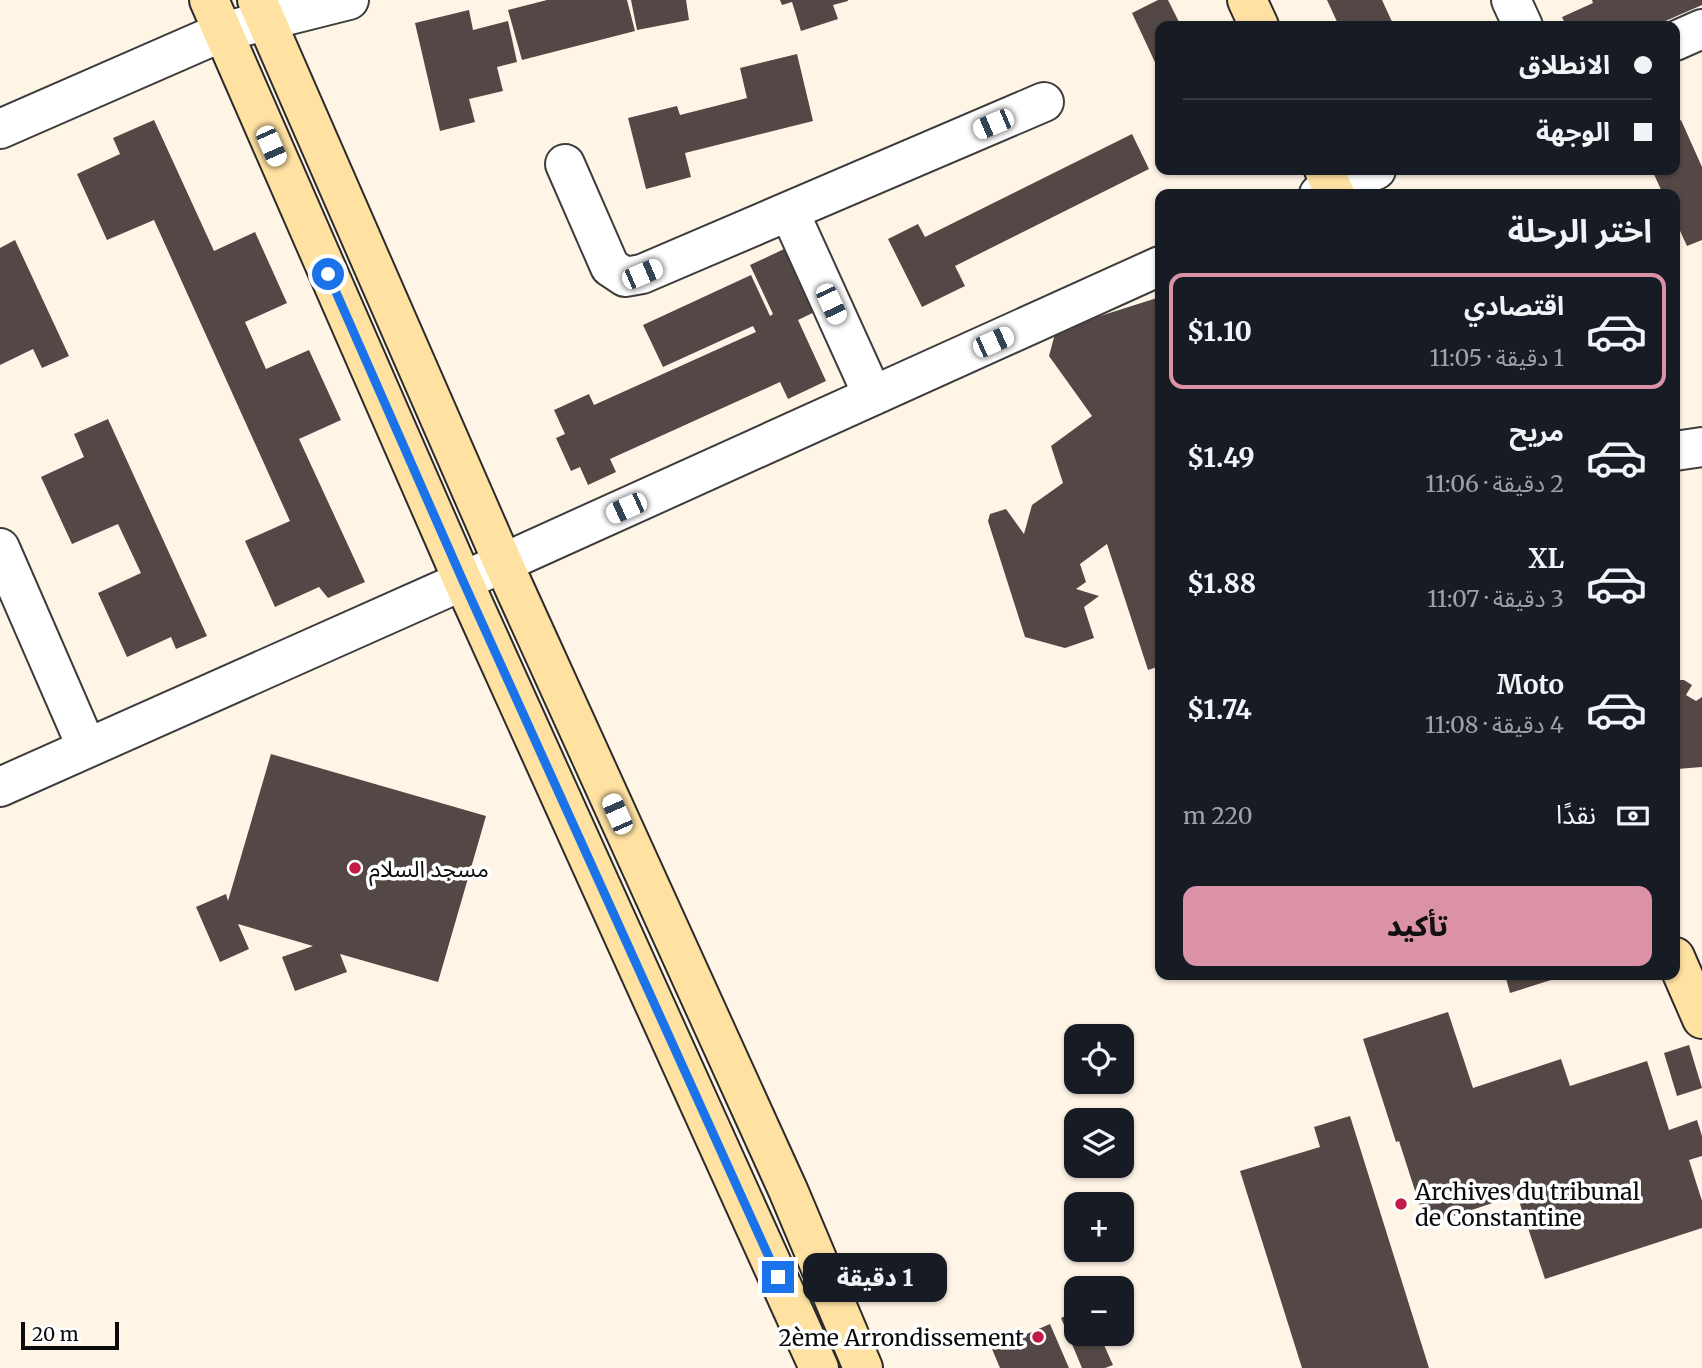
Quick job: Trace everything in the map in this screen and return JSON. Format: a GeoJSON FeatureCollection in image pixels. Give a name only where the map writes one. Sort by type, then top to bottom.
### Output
{"type":"FeatureCollection","features":[{"type":"Feature","properties":{"kind":"main road"},"geometry":{"type":"LineString","coordinates":[[1247,0],[1257,21]]}},
{"type":"Feature","properties":{"kind":"main road"},"geometry":{"type":"LineString","coordinates":[[262,11],[503,564],[788,1190],[863,1368]]}},
{"type":"Feature","properties":{"kind":"main road"},"geometry":{"type":"LineString","coordinates":[[215,16],[463,581],[818,1368]]}},
{"type":"Feature","properties":{"kind":"main road"},"geometry":{"type":"LineString","coordinates":[[1680,968],[1702,1019]]}},
{"type":"Feature","properties":{"kind":"street"},"geometry":{"type":"LineString","coordinates":[[0,129],[215,16],[349,0]]}},
{"type":"Feature","properties":{"kind":"street"},"geometry":{"type":"LineString","coordinates":[[1511,0],[1520,21]]}},
{"type":"Feature","properties":{"kind":"street"},"geometry":{"type":"LineString","coordinates":[[1680,39],[1702,29]]}},
{"type":"Feature","properties":{"kind":"street"},"geometry":{"type":"LineString","coordinates":[[565,164],[610,267],[625,276],[642,274],[1044,102]]}},
{"type":"Feature","properties":{"kind":"street"},"geometry":{"type":"LineString","coordinates":[[1328,187],[1362,175]]}},
{"type":"Feature","properties":{"kind":"street"},"geometry":{"type":"LineString","coordinates":[[789,212],[873,396]]}},
{"type":"Feature","properties":{"kind":"street"},"geometry":{"type":"LineString","coordinates":[[0,787],[503,564],[1155,268]]}},
{"type":"Feature","properties":{"kind":"street"},"geometry":{"type":"LineString","coordinates":[[1680,450],[1702,447]]}},
{"type":"Feature","properties":{"kind":"street"},"geometry":{"type":"LineString","coordinates":[[0,548],[88,748]]}},
{"type":"Feature","properties":{"kind":"building"},"geometry":{"type":"Polygon","coordinates":[[[547,0],[627,0],[635,31],[522,60],[508,10],[547,0]]]}},
{"type":"Feature","properties":{"kind":"building"},"geometry":{"type":"Polygon","coordinates":[[[631,0],[686,0],[689,20],[637,30],[631,0]]]}},
{"type":"Feature","properties":{"kind":"building"},"geometry":{"type":"Polygon","coordinates":[[[780,0],[848,1],[833,5],[838,19],[801,31],[792,2],[782,5],[780,0]]]}},
{"type":"Feature","properties":{"kind":"building"},"geometry":{"type":"Polygon","coordinates":[[[1158,0],[1168,0],[1178,21],[1155,21],[1155,62],[1132,13],[1158,0]]]}},
{"type":"Feature","properties":{"kind":"building"},"geometry":{"type":"Polygon","coordinates":[[[1327,0],[1382,0],[1392,21],[1337,21],[1327,0]]]}},
{"type":"Feature","properties":{"kind":"building"},"geometry":{"type":"Polygon","coordinates":[[[1592,0],[1702,0],[1702,5],[1665,21],[1564,21],[1562,17],[1593,3],[1592,0]]]}},
{"type":"Feature","properties":{"kind":"building"},"geometry":{"type":"Polygon","coordinates":[[[469,10],[473,30],[508,21],[517,62],[497,67],[503,91],[469,99],[475,122],[440,131],[415,23],[469,10]]]}},
{"type":"Feature","properties":{"kind":"building"},"geometry":{"type":"Polygon","coordinates":[[[797,54],[813,121],[685,153],[691,177],[646,189],[628,118],[677,106],[680,115],[747,98],[740,68],[797,54]]]}},
{"type":"Feature","properties":{"kind":"building"},"geometry":{"type":"Polygon","coordinates":[[[154,120],[214,251],[255,232],[287,303],[245,322],[266,369],[309,350],[341,420],[299,439],[365,582],[328,598],[319,587],[275,607],[245,541],[290,521],[154,220],[107,240],[77,174],[120,154],[113,138],[154,120]]]}},
{"type":"Feature","properties":{"kind":"building"},"geometry":{"type":"Polygon","coordinates":[[[1680,120],[1702,167],[1702,240],[1687,246],[1680,231],[1680,189],[1661,189],[1654,175],[1680,175],[1680,120]]]}},
{"type":"Feature","properties":{"kind":"building"},"geometry":{"type":"Polygon","coordinates":[[[1132,134],[1149,169],[955,266],[965,286],[922,307],[888,239],[918,224],[925,237],[1132,134]]]}},
{"type":"Feature","properties":{"kind":"building"},"geometry":{"type":"Polygon","coordinates":[[[15,240],[69,356],[42,368],[33,349],[0,365],[0,248],[15,240]]]}},
{"type":"Feature","properties":{"kind":"building"},"geometry":{"type":"Polygon","coordinates":[[[797,243],[827,306],[798,320],[826,381],[788,399],[780,382],[610,459],[616,472],[588,485],[580,467],[571,471],[556,438],[565,434],[554,410],[589,394],[594,405],[756,332],[753,326],[663,367],[643,325],[751,275],[770,316],[773,314],[750,265],[797,243]]]}},
{"type":"Feature","properties":{"kind":"building"},"geometry":{"type":"Polygon","coordinates":[[[1155,299],[1155,668],[1148,670],[1107,544],[1080,564],[1086,582],[1076,589],[1099,596],[1084,607],[1094,638],[1065,648],[1025,637],[988,521],[990,514],[1006,509],[1024,534],[1032,505],[1063,483],[1051,446],[1092,416],[1049,356],[1056,330],[1155,299]]]}},
{"type":"Feature","properties":{"kind":"building"},"geometry":{"type":"Polygon","coordinates":[[[108,419],[207,636],[176,649],[171,637],[127,657],[98,593],[141,573],[118,524],[72,544],[41,477],[84,457],[74,434],[108,419]]]}},
{"type":"Feature","properties":{"kind":"building"},"geometry":{"type":"Polygon","coordinates":[[[1680,680],[1692,685],[1686,695],[1696,701],[1702,697],[1702,767],[1680,769],[1680,680]]]}},
{"type":"Feature","properties":{"kind":"building","name":"مسجد السلام"},"geometry":{"type":"Polygon","coordinates":[[[271,754],[486,816],[438,982],[340,954],[347,972],[295,991],[282,957],[313,946],[238,924],[249,949],[220,962],[196,907],[226,894],[228,901],[271,754]]]}},
{"type":"Feature","properties":{"kind":"building"},"geometry":{"type":"Polygon","coordinates":[[[1506,980],[1551,980],[1510,993],[1506,980]]]}},
{"type":"Feature","properties":{"kind":"building"},"geometry":{"type":"Polygon","coordinates":[[[1448,1012],[1473,1088],[1561,1059],[1570,1086],[1647,1061],[1669,1130],[1697,1120],[1702,1136],[1702,1156],[1689,1160],[1702,1201],[1702,1228],[1545,1279],[1517,1195],[1426,1225],[1363,1039],[1448,1012]]]}},
{"type":"Feature","properties":{"kind":"building"},"geometry":{"type":"Polygon","coordinates":[[[1689,1045],[1702,1088],[1677,1096],[1664,1053],[1689,1045]]]}},
{"type":"Feature","properties":{"kind":"building"},"geometry":{"type":"Polygon","coordinates":[[[1350,1116],[1429,1368],[1302,1368],[1240,1171],[1320,1147],[1314,1127],[1350,1116]]]}},
{"type":"Feature","properties":{"kind":"building","name":"2ème Arrondissement"},"geometry":{"type":"Polygon","coordinates":[[[1050,1324],[1069,1368],[1000,1368],[992,1349],[1050,1324]]]}},
{"type":"Feature","properties":{"kind":"building"},"geometry":{"type":"Polygon","coordinates":[[[1073,1346],[1104,1346],[1113,1365],[1105,1368],[1082,1368],[1073,1346]]]}},
{"type":"Feature","properties":{"kind":"place","name":"مسجد السلام"},"geometry":{"type":"Point","coordinates":[355,868]}},
{"type":"Feature","properties":{"kind":"place","name":"Archives du tribunal de Constantine"},"geometry":{"type":"Point","coordinates":[1401,1204]}},
{"type":"Feature","properties":{"kind":"place","name":"2ème Arrondissement"},"geometry":{"type":"Point","coordinates":[1038,1337]}},
{"type":"Feature","properties":{"kind":"route"},"geometry":{"type":"LineString","coordinates":[[328,274],[463,581],[778,1277]]}}]}
